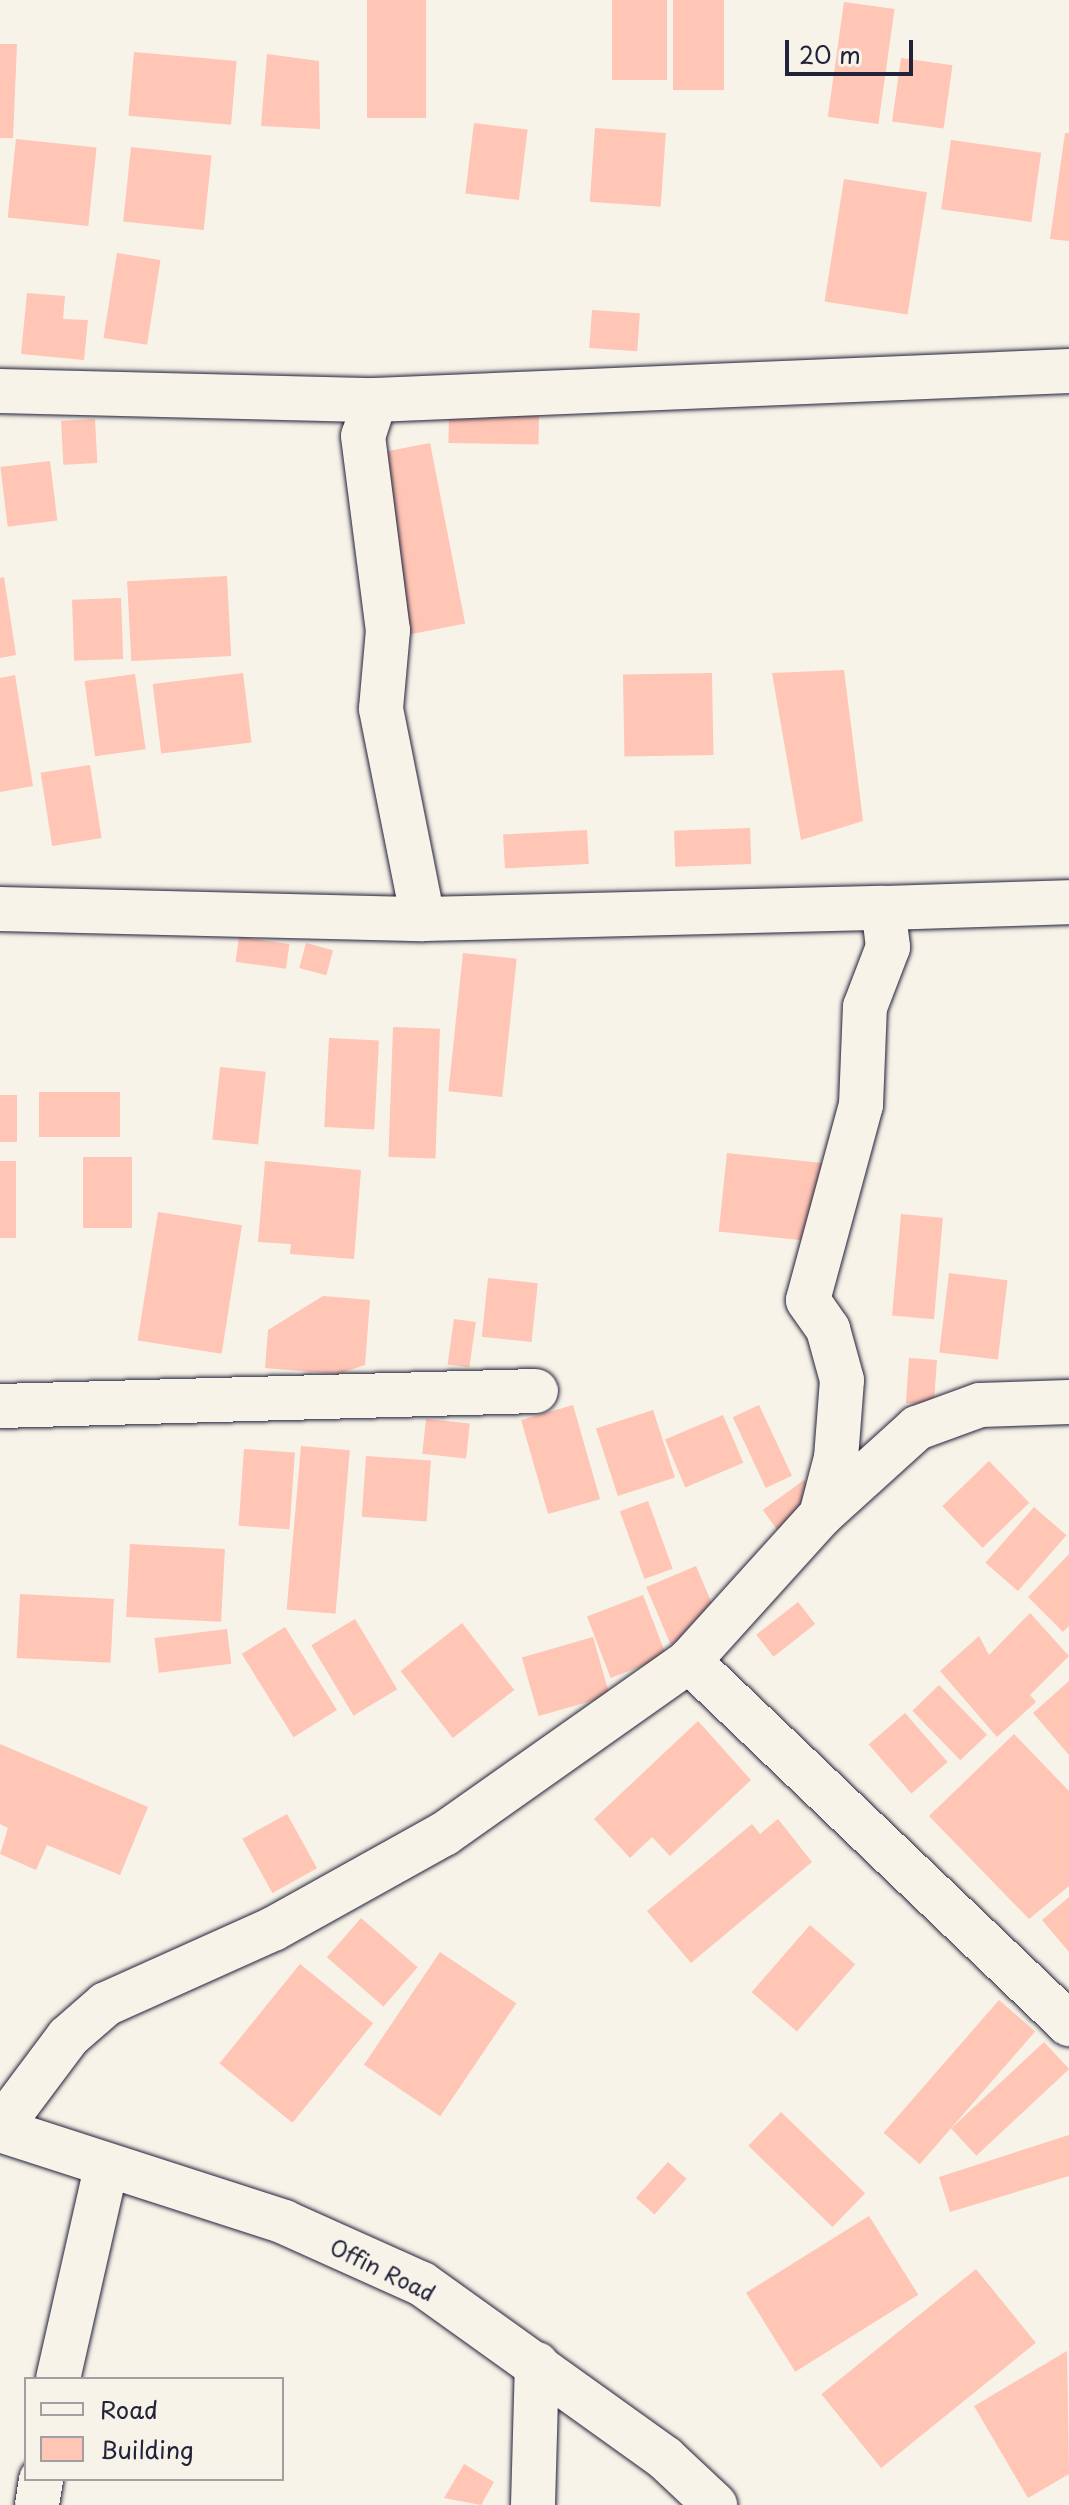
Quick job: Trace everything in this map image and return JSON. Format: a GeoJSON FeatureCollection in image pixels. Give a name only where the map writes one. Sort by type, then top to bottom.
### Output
{"type":"FeatureCollection","features":[{"type":"Feature","properties":{"kind":"street"},"geometry":{"type":"LineString","coordinates":[[0,391],[375,400],[1069,371]]}},
{"type":"Feature","properties":{"kind":"street"},"geometry":{"type":"LineString","coordinates":[[375,400],[363,436],[388,630],[381,709],[423,919]]}},
{"type":"Feature","properties":{"kind":"street"},"geometry":{"type":"LineString","coordinates":[[0,909],[423,919],[1069,902]]}},
{"type":"Feature","properties":{"kind":"street"},"geometry":{"type":"LineString","coordinates":[[821,1515],[836,1458],[842,1380],[828,1329],[808,1300],[861,1105],[865,1007],[888,947],[883,908]]}},
{"type":"Feature","properties":{"kind":"street"},"geometry":{"type":"LineString","coordinates":[[0,1406],[536,1391]]}},
{"type":"Feature","properties":{"kind":"street"},"geometry":{"type":"LineString","coordinates":[[0,2129],[68,2037],[106,2004],[273,1929],[444,1834],[689,1661],[821,1515],[917,1428],[980,1405],[1069,1402]]}},
{"type":"Feature","properties":{"kind":"street"},"geometry":{"type":"LineString","coordinates":[[689,1661],[1069,2024]]}},
{"type":"Feature","properties":{"kind":"street","name":"Offin Road"},"geometry":{"type":"LineString","coordinates":[[0,2129],[106,2167],[284,2222],[409,2278],[537,2364],[665,2458],[715,2505]]}},
{"type":"Feature","properties":{"kind":"street"},"geometry":{"type":"LineString","coordinates":[[58,2377],[106,2167]]}},
{"type":"Feature","properties":{"kind":"street"},"geometry":{"type":"LineString","coordinates":[[533,2505],[537,2364]]}},
{"type":"Feature","properties":{"kind":"street"},"geometry":{"type":"LineString","coordinates":[[37,2505],[41,2481]]}},
{"type":"Feature","properties":{"kind":"building"},"geometry":{"type":"Polygon","coordinates":[[[367,0],[426,0],[426,118],[367,118],[367,0]]]}},
{"type":"Feature","properties":{"kind":"building"},"geometry":{"type":"Polygon","coordinates":[[[612,0],[667,0],[667,80],[612,80],[612,0]]]}},
{"type":"Feature","properties":{"kind":"building"},"geometry":{"type":"Polygon","coordinates":[[[673,0],[724,0],[724,90],[673,90],[673,0]]]}},
{"type":"Feature","properties":{"kind":"building"},"geometry":{"type":"Polygon","coordinates":[[[844,2],[895,9],[878,124],[828,117],[844,2]]]}},
{"type":"Feature","properties":{"kind":"building"},"geometry":{"type":"Polygon","coordinates":[[[0,44],[17,44],[13,138],[0,138],[0,44]]]}},
{"type":"Feature","properties":{"kind":"building"},"geometry":{"type":"Polygon","coordinates":[[[134,52],[237,61],[231,125],[128,116],[134,52]]]}},
{"type":"Feature","properties":{"kind":"building"},"geometry":{"type":"Polygon","coordinates":[[[267,54],[319,61],[320,129],[261,126],[267,54]]]}},
{"type":"Feature","properties":{"kind":"building"},"geometry":{"type":"Polygon","coordinates":[[[901,58],[952,65],[944,129],[892,121],[901,58]]]}},
{"type":"Feature","properties":{"kind":"building"},"geometry":{"type":"Polygon","coordinates":[[[474,123],[528,130],[519,200],[465,193],[474,123]]]}},
{"type":"Feature","properties":{"kind":"building"},"geometry":{"type":"Polygon","coordinates":[[[595,128],[666,133],[661,207],[590,202],[595,128]]]}},
{"type":"Feature","properties":{"kind":"building"},"geometry":{"type":"Polygon","coordinates":[[[1065,133],[1069,133],[1069,241],[1050,239],[1065,133]]]}},
{"type":"Feature","properties":{"kind":"building"},"geometry":{"type":"Polygon","coordinates":[[[16,139],[97,147],[88,226],[8,218],[16,139]]]}},
{"type":"Feature","properties":{"kind":"building"},"geometry":{"type":"Polygon","coordinates":[[[951,140],[1041,153],[1031,222],[941,209],[951,140]]]}},
{"type":"Feature","properties":{"kind":"building"},"geometry":{"type":"Polygon","coordinates":[[[131,147],[212,155],[204,230],[123,222],[131,147]]]}},
{"type":"Feature","properties":{"kind":"building"},"geometry":{"type":"Polygon","coordinates":[[[844,179],[927,192],[908,315],[825,301],[844,179]]]}},
{"type":"Feature","properties":{"kind":"building"},"geometry":{"type":"Polygon","coordinates":[[[117,253],[160,260],[147,345],[104,338],[117,253]]]}},
{"type":"Feature","properties":{"kind":"building"},"geometry":{"type":"Polygon","coordinates":[[[27,293],[65,296],[63,319],[88,320],[84,360],[21,354],[27,293]]]}},
{"type":"Feature","properties":{"kind":"building"},"geometry":{"type":"Polygon","coordinates":[[[592,310],[640,313],[637,351],[589,348],[592,310]]]}},
{"type":"Feature","properties":{"kind":"building"},"geometry":{"type":"Polygon","coordinates":[[[449,414],[539,416],[538,445],[448,443],[449,414]]]}},
{"type":"Feature","properties":{"kind":"building"},"geometry":{"type":"Polygon","coordinates":[[[95,419],[97,463],[63,465],[61,421],[95,419]]]}},
{"type":"Feature","properties":{"kind":"building"},"geometry":{"type":"Polygon","coordinates":[[[430,443],[465,624],[408,635],[373,454],[430,443]]]}},
{"type":"Feature","properties":{"kind":"building"},"geometry":{"type":"Polygon","coordinates":[[[50,461],[57,521],[8,527],[0,467],[50,461]]]}},
{"type":"Feature","properties":{"kind":"building"},"geometry":{"type":"Polygon","coordinates":[[[227,576],[231,656],[131,661],[127,581],[227,576]]]}},
{"type":"Feature","properties":{"kind":"building"},"geometry":{"type":"Polygon","coordinates":[[[4,577],[16,655],[0,658],[0,578],[4,577]]]}},
{"type":"Feature","properties":{"kind":"building"},"geometry":{"type":"Polygon","coordinates":[[[121,598],[123,659],[74,661],[72,600],[121,598]]]}},
{"type":"Feature","properties":{"kind":"building"},"geometry":{"type":"Polygon","coordinates":[[[844,670],[863,821],[801,840],[772,673],[844,670]]]}},
{"type":"Feature","properties":{"kind":"building"},"geometry":{"type":"Polygon","coordinates":[[[243,673],[252,742],[161,754],[153,684],[243,673]]]}},
{"type":"Feature","properties":{"kind":"building"},"geometry":{"type":"Polygon","coordinates":[[[712,673],[713,755],[624,757],[623,675],[712,673]]]}},
{"type":"Feature","properties":{"kind":"building"},"geometry":{"type":"Polygon","coordinates":[[[135,674],[146,749],[95,756],[84,681],[135,674]]]}},
{"type":"Feature","properties":{"kind":"building"},"geometry":{"type":"Polygon","coordinates":[[[15,675],[33,786],[0,792],[0,678],[15,675]]]}},
{"type":"Feature","properties":{"kind":"building"},"geometry":{"type":"Polygon","coordinates":[[[90,765],[102,838],[52,846],[41,773],[90,765]]]}},
{"type":"Feature","properties":{"kind":"building"},"geometry":{"type":"Polygon","coordinates":[[[750,828],[751,864],[675,867],[674,831],[750,828]]]}},
{"type":"Feature","properties":{"kind":"building"},"geometry":{"type":"Polygon","coordinates":[[[587,830],[589,864],[505,868],[503,834],[587,830]]]}},
{"type":"Feature","properties":{"kind":"building"},"geometry":{"type":"Polygon","coordinates":[[[239,937],[290,944],[286,969],[236,962],[239,937]]]}},
{"type":"Feature","properties":{"kind":"building"},"geometry":{"type":"Polygon","coordinates":[[[306,943],[333,950],[326,975],[299,968],[306,943]]]}},
{"type":"Feature","properties":{"kind":"building"},"geometry":{"type":"Polygon","coordinates":[[[463,953],[517,959],[502,1097],[448,1091],[463,953]]]}},
{"type":"Feature","properties":{"kind":"building"},"geometry":{"type":"Polygon","coordinates":[[[393,1027],[440,1029],[435,1159],[388,1157],[393,1027]]]}},
{"type":"Feature","properties":{"kind":"building"},"geometry":{"type":"Polygon","coordinates":[[[329,1038],[379,1041],[374,1129],[324,1127],[329,1038]]]}},
{"type":"Feature","properties":{"kind":"building"},"geometry":{"type":"Polygon","coordinates":[[[220,1067],[266,1072],[258,1144],[212,1140],[220,1067]]]}},
{"type":"Feature","properties":{"kind":"building"},"geometry":{"type":"Polygon","coordinates":[[[39,1092],[120,1092],[120,1137],[39,1137],[39,1092]]]}},
{"type":"Feature","properties":{"kind":"building"},"geometry":{"type":"Polygon","coordinates":[[[0,1095],[17,1095],[17,1142],[0,1142],[0,1095]]]}},
{"type":"Feature","properties":{"kind":"building"},"geometry":{"type":"Polygon","coordinates":[[[727,1153],[822,1163],[814,1242],[719,1232],[727,1153]]]}},
{"type":"Feature","properties":{"kind":"building"},"geometry":{"type":"Polygon","coordinates":[[[83,1157],[132,1157],[132,1228],[83,1228],[83,1157]]]}},
{"type":"Feature","properties":{"kind":"building"},"geometry":{"type":"Polygon","coordinates":[[[0,1161],[16,1161],[16,1238],[0,1238],[0,1161]]]}},
{"type":"Feature","properties":{"kind":"building"},"geometry":{"type":"Polygon","coordinates":[[[265,1161],[361,1170],[354,1259],[290,1254],[291,1244],[258,1242],[265,1161]]]}},
{"type":"Feature","properties":{"kind":"building"},"geometry":{"type":"Polygon","coordinates":[[[158,1212],[242,1225],[222,1354],[138,1340],[158,1212]]]}},
{"type":"Feature","properties":{"kind":"building"},"geometry":{"type":"Polygon","coordinates":[[[901,1214],[943,1218],[934,1319],[892,1316],[901,1214]]]}},
{"type":"Feature","properties":{"kind":"building"},"geometry":{"type":"Polygon","coordinates":[[[949,1273],[1008,1280],[998,1360],[939,1352],[949,1273]]]}},
{"type":"Feature","properties":{"kind":"building"},"geometry":{"type":"Polygon","coordinates":[[[488,1278],[538,1283],[532,1342],[482,1337],[488,1278]]]}},
{"type":"Feature","properties":{"kind":"building"},"geometry":{"type":"Polygon","coordinates":[[[323,1296],[370,1300],[365,1365],[338,1374],[265,1368],[268,1330],[323,1296]]]}},
{"type":"Feature","properties":{"kind":"building"},"geometry":{"type":"Polygon","coordinates":[[[454,1319],[476,1322],[469,1368],[448,1365],[454,1319]]]}},
{"type":"Feature","properties":{"kind":"building"},"geometry":{"type":"Polygon","coordinates":[[[909,1358],[937,1360],[934,1405],[906,1403],[909,1358]]]}},
{"type":"Feature","properties":{"kind":"building"},"geometry":{"type":"Polygon","coordinates":[[[573,1405],[600,1499],[548,1514],[521,1420],[573,1405]]]}},
{"type":"Feature","properties":{"kind":"building"},"geometry":{"type":"Polygon","coordinates":[[[759,1405],[792,1476],[766,1488],[733,1417],[759,1405]]]}},
{"type":"Feature","properties":{"kind":"building"},"geometry":{"type":"Polygon","coordinates":[[[653,1410],[675,1478],[618,1496],[596,1429],[653,1410]]]}},
{"type":"Feature","properties":{"kind":"building"},"geometry":{"type":"Polygon","coordinates":[[[723,1415],[743,1463],[685,1487],[665,1440],[723,1415]]]}},
{"type":"Feature","properties":{"kind":"building"},"geometry":{"type":"Polygon","coordinates":[[[426,1419],[470,1424],[466,1458],[422,1454],[426,1419]]]}},
{"type":"Feature","properties":{"kind":"building"},"geometry":{"type":"Polygon","coordinates":[[[301,1446],[350,1450],[336,1614],[287,1609],[301,1446]]]}},
{"type":"Feature","properties":{"kind":"building"},"geometry":{"type":"Polygon","coordinates":[[[244,1449],[295,1453],[290,1529],[239,1526],[244,1449]]]}},
{"type":"Feature","properties":{"kind":"building"},"geometry":{"type":"Polygon","coordinates":[[[366,1456],[431,1461],[427,1521],[362,1517],[366,1456]]]}},
{"type":"Feature","properties":{"kind":"building"},"geometry":{"type":"Polygon","coordinates":[[[989,1461],[1029,1503],[983,1548],[942,1506],[989,1461]]]}},
{"type":"Feature","properties":{"kind":"building"},"geometry":{"type":"Polygon","coordinates":[[[804,1480],[820,1502],[779,1532],[763,1510],[804,1480]]]}},
{"type":"Feature","properties":{"kind":"building"},"geometry":{"type":"Polygon","coordinates":[[[648,1501],[673,1569],[644,1579],[620,1511],[648,1501]]]}},
{"type":"Feature","properties":{"kind":"building"},"geometry":{"type":"Polygon","coordinates":[[[1034,1507],[1066,1535],[1018,1591],[985,1563],[1034,1507]]]}},
{"type":"Feature","properties":{"kind":"building"},"geometry":{"type":"Polygon","coordinates":[[[130,1544],[225,1549],[221,1622],[126,1617],[130,1544]]]}},
{"type":"Feature","properties":{"kind":"building"},"geometry":{"type":"Polygon","coordinates":[[[1069,1554],[1069,1626],[1063,1632],[1028,1597],[1069,1554]]]}},
{"type":"Feature","properties":{"kind":"building"},"geometry":{"type":"Polygon","coordinates":[[[696,1566],[720,1623],[671,1644],[646,1587],[696,1566]]]}},
{"type":"Feature","properties":{"kind":"building"},"geometry":{"type":"Polygon","coordinates":[[[20,1594],[114,1599],[111,1663],[17,1658],[20,1594]]]}},
{"type":"Feature","properties":{"kind":"building"},"geometry":{"type":"Polygon","coordinates":[[[643,1595],[667,1657],[611,1678],[587,1617],[643,1595]]]}},
{"type":"Feature","properties":{"kind":"building"},"geometry":{"type":"Polygon","coordinates":[[[798,1602],[815,1624],[773,1657],[756,1635],[798,1602]]]}},
{"type":"Feature","properties":{"kind":"building"},"geometry":{"type":"Polygon","coordinates":[[[1030,1613],[1069,1656],[1030,1695],[1036,1702],[997,1737],[940,1671],[979,1636],[989,1655],[1030,1613]]]}},
{"type":"Feature","properties":{"kind":"building"},"geometry":{"type":"Polygon","coordinates":[[[355,1619],[397,1689],[354,1716],[311,1645],[355,1619]]]}},
{"type":"Feature","properties":{"kind":"building"},"geometry":{"type":"Polygon","coordinates":[[[462,1623],[514,1690],[453,1738],[401,1671],[462,1623]]]}},
{"type":"Feature","properties":{"kind":"building"},"geometry":{"type":"Polygon","coordinates":[[[285,1627],[337,1710],[294,1737],[242,1654],[285,1627]]]}},
{"type":"Feature","properties":{"kind":"building"},"geometry":{"type":"Polygon","coordinates":[[[227,1629],[231,1664],[159,1673],[155,1638],[227,1629]]]}},
{"type":"Feature","properties":{"kind":"building"},"geometry":{"type":"Polygon","coordinates":[[[593,1637],[610,1696],[539,1716],[522,1657],[593,1637]]]}},
{"type":"Feature","properties":{"kind":"building"},"geometry":{"type":"Polygon","coordinates":[[[1069,1681],[1069,1755],[1033,1713],[1069,1681]]]}},
{"type":"Feature","properties":{"kind":"building"},"geometry":{"type":"Polygon","coordinates":[[[939,1685],[987,1735],[960,1760],[912,1711],[939,1685]]]}},
{"type":"Feature","properties":{"kind":"building"},"geometry":{"type":"Polygon","coordinates":[[[905,1713],[948,1762],[911,1794],[869,1744],[905,1713]]]}},
{"type":"Feature","properties":{"kind":"building"},"geometry":{"type":"Polygon","coordinates":[[[698,1721],[751,1780],[670,1856],[652,1837],[630,1858],[594,1819],[698,1721]]]}},
{"type":"Feature","properties":{"kind":"building"},"geometry":{"type":"Polygon","coordinates":[[[1014,1734],[1069,1791],[1069,1886],[1029,1919],[929,1816],[1014,1734]]]}},
{"type":"Feature","properties":{"kind":"building"},"geometry":{"type":"Polygon","coordinates":[[[0,1744],[148,1807],[120,1875],[47,1845],[36,1870],[0,1854],[8,1828],[0,1824],[0,1744]]]}},
{"type":"Feature","properties":{"kind":"building"},"geometry":{"type":"Polygon","coordinates":[[[287,1814],[317,1868],[272,1893],[242,1839],[287,1814]]]}},
{"type":"Feature","properties":{"kind":"building"},"geometry":{"type":"Polygon","coordinates":[[[778,1819],[812,1862],[691,1963],[647,1911],[752,1824],[760,1834],[778,1819]]]}},
{"type":"Feature","properties":{"kind":"building"},"geometry":{"type":"Polygon","coordinates":[[[1069,1897],[1069,1952],[1042,1920],[1069,1897]]]}},
{"type":"Feature","properties":{"kind":"building"},"geometry":{"type":"Polygon","coordinates":[[[361,1918],[418,1967],[383,2006],[327,1957],[361,1918]]]}},
{"type":"Feature","properties":{"kind":"building"},"geometry":{"type":"Polygon","coordinates":[[[810,1925],[855,1964],[797,2032],[752,1992],[810,1925]]]}},
{"type":"Feature","properties":{"kind":"building"},"geometry":{"type":"Polygon","coordinates":[[[440,1952],[516,2003],[440,2116],[364,2065],[440,1952]]]}},
{"type":"Feature","properties":{"kind":"building"},"geometry":{"type":"Polygon","coordinates":[[[300,1964],[373,2023],[292,2123],[219,2063],[300,1964]]]}},
{"type":"Feature","properties":{"kind":"building"},"geometry":{"type":"Polygon","coordinates":[[[999,2000],[1035,2031],[920,2164],[884,2133],[999,2000]]]}},
{"type":"Feature","properties":{"kind":"building"},"geometry":{"type":"Polygon","coordinates":[[[1044,2042],[1069,2069],[976,2156],[951,2129],[1044,2042]]]}},
{"type":"Feature","properties":{"kind":"building"},"geometry":{"type":"Polygon","coordinates":[[[781,2112],[865,2193],[833,2227],[748,2146],[781,2112]]]}},
{"type":"Feature","properties":{"kind":"building"},"geometry":{"type":"Polygon","coordinates":[[[1069,2135],[1069,2176],[950,2212],[939,2177],[1069,2135]]]}},
{"type":"Feature","properties":{"kind":"building"},"geometry":{"type":"Polygon","coordinates":[[[668,2162],[687,2179],[654,2214],[636,2198],[668,2162]]]}},
{"type":"Feature","properties":{"kind":"building"},"geometry":{"type":"Polygon","coordinates":[[[869,2216],[918,2295],[795,2372],[746,2293],[869,2216]]]}},
{"type":"Feature","properties":{"kind":"building"},"geometry":{"type":"Polygon","coordinates":[[[976,2269],[1036,2343],[881,2468],[821,2394],[976,2269]]]}},
{"type":"Feature","properties":{"kind":"building"},"geometry":{"type":"Polygon","coordinates":[[[1067,2351],[1069,2474],[1028,2498],[974,2406],[1067,2351]]]}},
{"type":"Feature","properties":{"kind":"building"},"geometry":{"type":"Polygon","coordinates":[[[464,2464],[494,2482],[481,2505],[444,2498],[464,2464]]]}}]}
